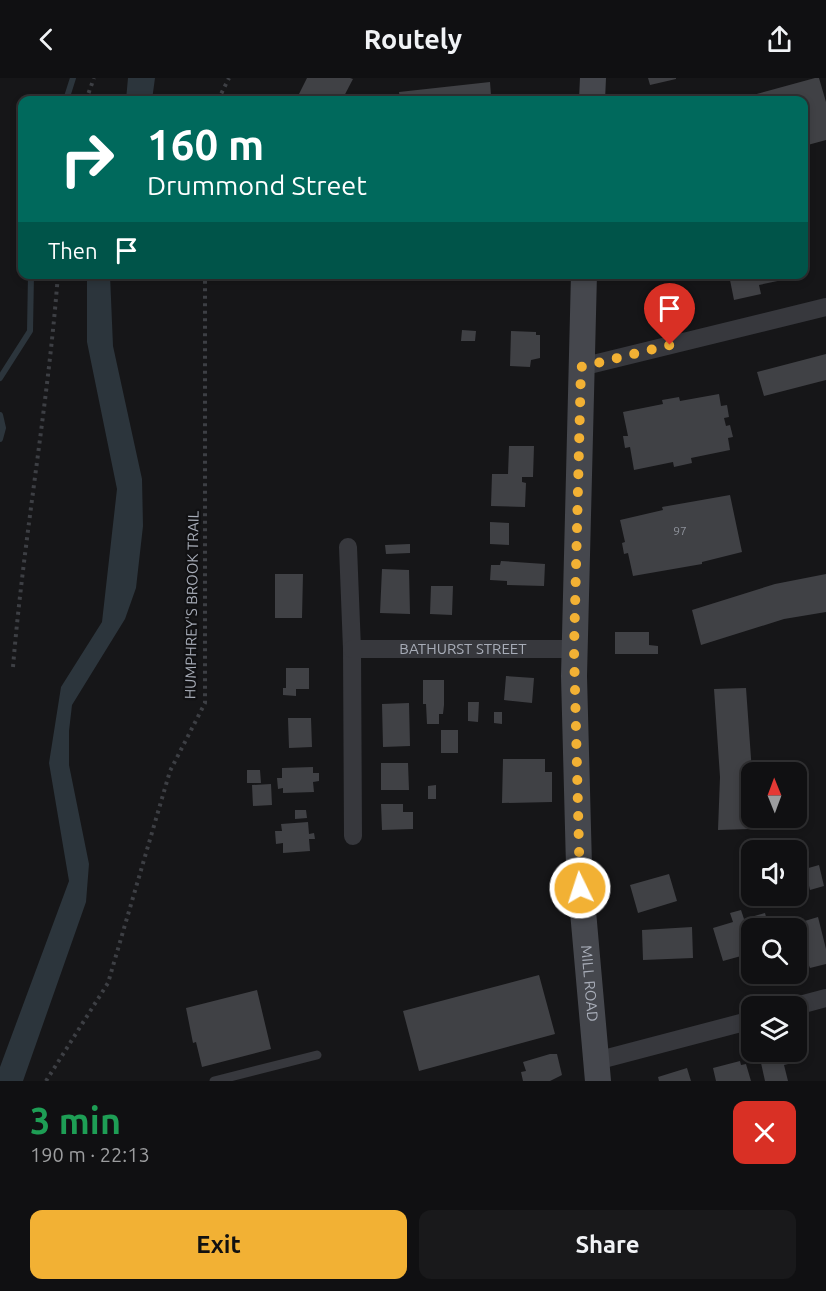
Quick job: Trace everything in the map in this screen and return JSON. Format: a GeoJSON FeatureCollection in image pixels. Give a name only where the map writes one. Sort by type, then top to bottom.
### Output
{"type":"FeatureCollection","features":[{"type":"Feature","properties":{"kind":"street"},"geometry":{"type":"LineString","coordinates":[[592,96],[593,78]]}},
{"type":"Feature","properties":{"kind":"street","name":"MILL ROAD"},"geometry":{"type":"LineString","coordinates":[[584,279],[574,649],[579,866],[597,1071]]}},
{"type":"Feature","properties":{"kind":"street"},"geometry":{"type":"LineString","coordinates":[[581,367],[826,307]]}},
{"type":"Feature","properties":{"kind":"street"},"geometry":{"type":"LineString","coordinates":[[348,547],[352,649],[353,836]]}},
{"type":"Feature","properties":{"kind":"street","name":"BATHURST STREET"},"geometry":{"type":"LineString","coordinates":[[352,649],[574,649]]}},
{"type":"Feature","properties":{"kind":"street"},"geometry":{"type":"LineString","coordinates":[[807,1003],[826,998]]}},
{"type":"Feature","properties":{"kind":"street"},"geometry":{"type":"LineString","coordinates":[[597,1071],[741,1024]]}},
{"type":"Feature","properties":{"kind":"lane"},"geometry":{"type":"LineString","coordinates":[[214,1081],[317,1055]]}},
{"type":"Feature","properties":{"kind":"path"},"geometry":{"type":"LineString","coordinates":[[87,96],[94,78]]}},
{"type":"Feature","properties":{"kind":"path"},"geometry":{"type":"LineString","coordinates":[[220,96],[229,78]]}},
{"type":"Feature","properties":{"kind":"path"},"geometry":{"type":"LineString","coordinates":[[13,667],[19,597],[54,335],[58,279]]}},
{"type":"Feature","properties":{"kind":"path","name":"HUMPHREY'S BROOK TRAIL"},"geometry":{"type":"LineString","coordinates":[[46,1081],[108,983],[170,771],[205,703],[205,279]]}},
{"type":"Feature","properties":{"kind":"shaded area"},"geometry":{"type":"Polygon","coordinates":[[[128,78],[155,78],[153,96],[126,96],[128,78]]]}},
{"type":"Feature","properties":{"kind":"shaded area"},"geometry":{"type":"Polygon","coordinates":[[[87,279],[110,279],[113,346],[142,479],[143,526],[136,588],[125,619],[72,705],[69,765],[89,864],[86,902],[23,1081],[0,1081],[0,1067],[69,881],[49,763],[61,687],[102,622],[117,489],[87,342],[87,279]]]}},
{"type":"Feature","properties":{"kind":"building"},"geometry":{"type":"Polygon","coordinates":[[[307,78],[353,79],[344,96],[298,96],[307,78]]]}},
{"type":"Feature","properties":{"kind":"building"},"geometry":{"type":"Polygon","coordinates":[[[648,78],[676,78],[676,79],[650,85],[648,78]]]}},
{"type":"Feature","properties":{"kind":"building"},"geometry":{"type":"Polygon","coordinates":[[[819,78],[826,102],[826,140],[808,145],[808,96],[750,96],[819,78]]]}},
{"type":"Feature","properties":{"kind":"building"},"geometry":{"type":"Polygon","coordinates":[[[490,82],[491,95],[400,96],[399,92],[490,82]]]}},
{"type":"Feature","properties":{"kind":"building"},"geometry":{"type":"Polygon","coordinates":[[[730,279],[787,279],[759,285],[761,294],[734,300],[730,279]]]}},
{"type":"Feature","properties":{"kind":"building"},"geometry":{"type":"Polygon","coordinates":[[[462,330],[476,331],[475,341],[461,341],[462,330]]]}},
{"type":"Feature","properties":{"kind":"building"},"geometry":{"type":"Polygon","coordinates":[[[511,331],[536,332],[536,335],[540,335],[540,358],[531,360],[530,367],[510,366],[511,331]]]}},
{"type":"Feature","properties":{"kind":"building"},"geometry":{"type":"Polygon","coordinates":[[[826,354],[826,380],[764,396],[757,372],[826,354]]]}},
{"type":"Feature","properties":{"kind":"building"},"geometry":{"type":"Polygon","coordinates":[[[719,394],[721,406],[727,405],[729,417],[724,418],[726,426],[730,425],[733,437],[728,438],[730,450],[691,458],[692,463],[674,467],[673,462],[634,470],[630,447],[625,448],[623,436],[628,436],[623,412],[663,404],[662,400],[679,397],[680,401],[719,394]]]}},
{"type":"Feature","properties":{"kind":"building"},"geometry":{"type":"Polygon","coordinates":[[[509,446],[534,446],[533,477],[522,477],[522,482],[526,483],[525,507],[491,506],[492,474],[508,474],[509,446]]]}},
{"type":"Feature","properties":{"kind":"building"},"geometry":{"type":"Polygon","coordinates":[[[730,495],[742,552],[702,562],[702,564],[633,576],[628,553],[624,554],[622,543],[625,542],[620,520],[663,510],[662,507],[730,495]]]}},
{"type":"Feature","properties":{"kind":"building"},"geometry":{"type":"Polygon","coordinates":[[[490,522],[509,523],[509,545],[490,544],[490,522]]]}},
{"type":"Feature","properties":{"kind":"building"},"geometry":{"type":"Polygon","coordinates":[[[410,544],[410,553],[386,554],[385,545],[410,544]]]}},
{"type":"Feature","properties":{"kind":"building"},"geometry":{"type":"Polygon","coordinates":[[[501,561],[545,564],[544,586],[507,585],[507,581],[490,580],[491,565],[500,565],[501,561]]]}},
{"type":"Feature","properties":{"kind":"building"},"geometry":{"type":"Polygon","coordinates":[[[382,569],[409,570],[410,614],[380,613],[382,569]]]}},
{"type":"Feature","properties":{"kind":"building"},"geometry":{"type":"Polygon","coordinates":[[[275,574],[303,574],[302,618],[275,618],[275,574]]]}},
{"type":"Feature","properties":{"kind":"building"},"geometry":{"type":"Polygon","coordinates":[[[826,574],[826,612],[784,619],[701,645],[692,610],[775,584],[826,574]]]}},
{"type":"Feature","properties":{"kind":"building"},"geometry":{"type":"Polygon","coordinates":[[[431,586],[453,586],[452,615],[430,614],[431,586]]]}},
{"type":"Feature","properties":{"kind":"building"},"geometry":{"type":"Polygon","coordinates":[[[615,632],[649,632],[649,645],[658,646],[658,654],[615,654],[615,632]]]}},
{"type":"Feature","properties":{"kind":"building"},"geometry":{"type":"Polygon","coordinates":[[[286,668],[309,668],[309,689],[296,689],[296,696],[283,695],[283,688],[286,688],[286,668]]]}},
{"type":"Feature","properties":{"kind":"building"},"geometry":{"type":"Polygon","coordinates":[[[506,676],[534,678],[532,703],[504,700],[506,676]]]}},
{"type":"Feature","properties":{"kind":"building"},"geometry":{"type":"Polygon","coordinates":[[[423,680],[444,680],[443,714],[439,714],[439,724],[427,724],[426,704],[423,704],[423,680]]]}},
{"type":"Feature","properties":{"kind":"building"},"geometry":{"type":"Polygon","coordinates":[[[746,688],[751,762],[741,762],[741,828],[750,829],[718,830],[720,777],[714,689],[746,688]]]}},
{"type":"Feature","properties":{"kind":"building"},"geometry":{"type":"Polygon","coordinates":[[[468,702],[479,702],[478,722],[468,721],[468,702]]]}},
{"type":"Feature","properties":{"kind":"building"},"geometry":{"type":"Polygon","coordinates":[[[409,703],[410,746],[383,747],[382,704],[409,703]]]}},
{"type":"Feature","properties":{"kind":"building"},"geometry":{"type":"Polygon","coordinates":[[[494,712],[502,712],[502,724],[494,723],[494,712]]]}},
{"type":"Feature","properties":{"kind":"building"},"geometry":{"type":"Polygon","coordinates":[[[288,718],[311,718],[312,747],[289,748],[288,718]]]}},
{"type":"Feature","properties":{"kind":"building"},"geometry":{"type":"Polygon","coordinates":[[[441,730],[458,730],[458,753],[441,753],[441,730]]]}},
{"type":"Feature","properties":{"kind":"building"},"geometry":{"type":"Polygon","coordinates":[[[503,759],[545,759],[545,772],[552,772],[552,802],[502,803],[503,759]]]}},
{"type":"Feature","properties":{"kind":"building"},"geometry":{"type":"Polygon","coordinates":[[[381,763],[408,763],[409,790],[381,790],[381,763]]]}},
{"type":"Feature","properties":{"kind":"building"},"geometry":{"type":"Polygon","coordinates":[[[313,767],[313,773],[319,773],[319,781],[313,782],[314,792],[283,793],[283,788],[278,789],[277,778],[282,778],[282,768],[313,767]]]}},
{"type":"Feature","properties":{"kind":"building"},"geometry":{"type":"Polygon","coordinates":[[[247,770],[260,770],[261,783],[247,783],[247,770]]]}},
{"type":"Feature","properties":{"kind":"building"},"geometry":{"type":"Polygon","coordinates":[[[271,784],[272,805],[253,806],[252,785],[271,784]]]}},
{"type":"Feature","properties":{"kind":"building"},"geometry":{"type":"Polygon","coordinates":[[[436,785],[436,799],[428,799],[428,786],[436,785]]]}},
{"type":"Feature","properties":{"kind":"building"},"geometry":{"type":"Polygon","coordinates":[[[381,804],[403,804],[403,812],[413,812],[413,829],[382,830],[381,804]]]}},
{"type":"Feature","properties":{"kind":"building"},"geometry":{"type":"Polygon","coordinates":[[[295,810],[306,810],[307,818],[295,819],[295,810]]]}},
{"type":"Feature","properties":{"kind":"building"},"geometry":{"type":"Polygon","coordinates":[[[308,822],[309,834],[314,833],[315,839],[309,839],[310,851],[283,853],[283,843],[276,844],[275,831],[282,831],[281,824],[308,822]]]}},
{"type":"Feature","properties":{"kind":"building"},"geometry":{"type":"Polygon","coordinates":[[[819,865],[824,886],[810,890],[807,868],[819,865]]]}},
{"type":"Feature","properties":{"kind":"building"},"geometry":{"type":"Polygon","coordinates":[[[669,874],[677,901],[638,913],[630,885],[669,874]]]}},
{"type":"Feature","properties":{"kind":"building"},"geometry":{"type":"Polygon","coordinates":[[[741,910],[744,918],[741,918],[741,956],[723,961],[713,928],[733,922],[730,913],[741,910]]]}},
{"type":"Feature","properties":{"kind":"building"},"geometry":{"type":"Polygon","coordinates":[[[765,913],[766,918],[748,918],[765,913]]]}},
{"type":"Feature","properties":{"kind":"building"},"geometry":{"type":"Polygon","coordinates":[[[818,917],[826,949],[826,964],[810,968],[807,961],[807,920],[818,917]]]}},
{"type":"Feature","properties":{"kind":"building"},"geometry":{"type":"Polygon","coordinates":[[[692,927],[693,958],[643,960],[642,930],[692,927]]]}},
{"type":"Feature","properties":{"kind":"building"},"geometry":{"type":"Polygon","coordinates":[[[539,975],[555,1034],[419,1071],[403,1011],[539,975]]]}},
{"type":"Feature","properties":{"kind":"building"},"geometry":{"type":"Polygon","coordinates":[[[257,990],[271,1049],[202,1067],[196,1042],[193,1043],[186,1008],[257,990]]]}},
{"type":"Feature","properties":{"kind":"building"},"geometry":{"type":"Polygon","coordinates":[[[557,1054],[562,1075],[550,1081],[523,1081],[521,1072],[526,1071],[523,1062],[557,1054]]]}},
{"type":"Feature","properties":{"kind":"building"},"geometry":{"type":"Polygon","coordinates":[[[740,1061],[741,1065],[746,1064],[751,1081],[716,1081],[713,1068],[740,1061]]]}},
{"type":"Feature","properties":{"kind":"building"},"geometry":{"type":"Polygon","coordinates":[[[788,1062],[784,1065],[788,1081],[765,1081],[761,1063],[788,1062]]]}},
{"type":"Feature","properties":{"kind":"building"},"geometry":{"type":"Polygon","coordinates":[[[687,1068],[691,1081],[659,1081],[658,1077],[687,1068]]]}},
{"type":"Feature","properties":{"kind":"waterway"},"geometry":{"type":"LineString","coordinates":[[67,96],[73,78]]}},
{"type":"Feature","properties":{"kind":"waterway"},"geometry":{"type":"LineString","coordinates":[[0,378],[30,331],[31,279]]}},
{"type":"Feature","properties":{"kind":"waterway"},"geometry":{"type":"LineString","coordinates":[[0,415],[3,428],[0,439]]}},
{"type":"Feature","properties":{"kind":"route"},"geometry":{"type":"LineString","coordinates":[[580,888],[574,649],[581,367],[670,345]]}}]}
